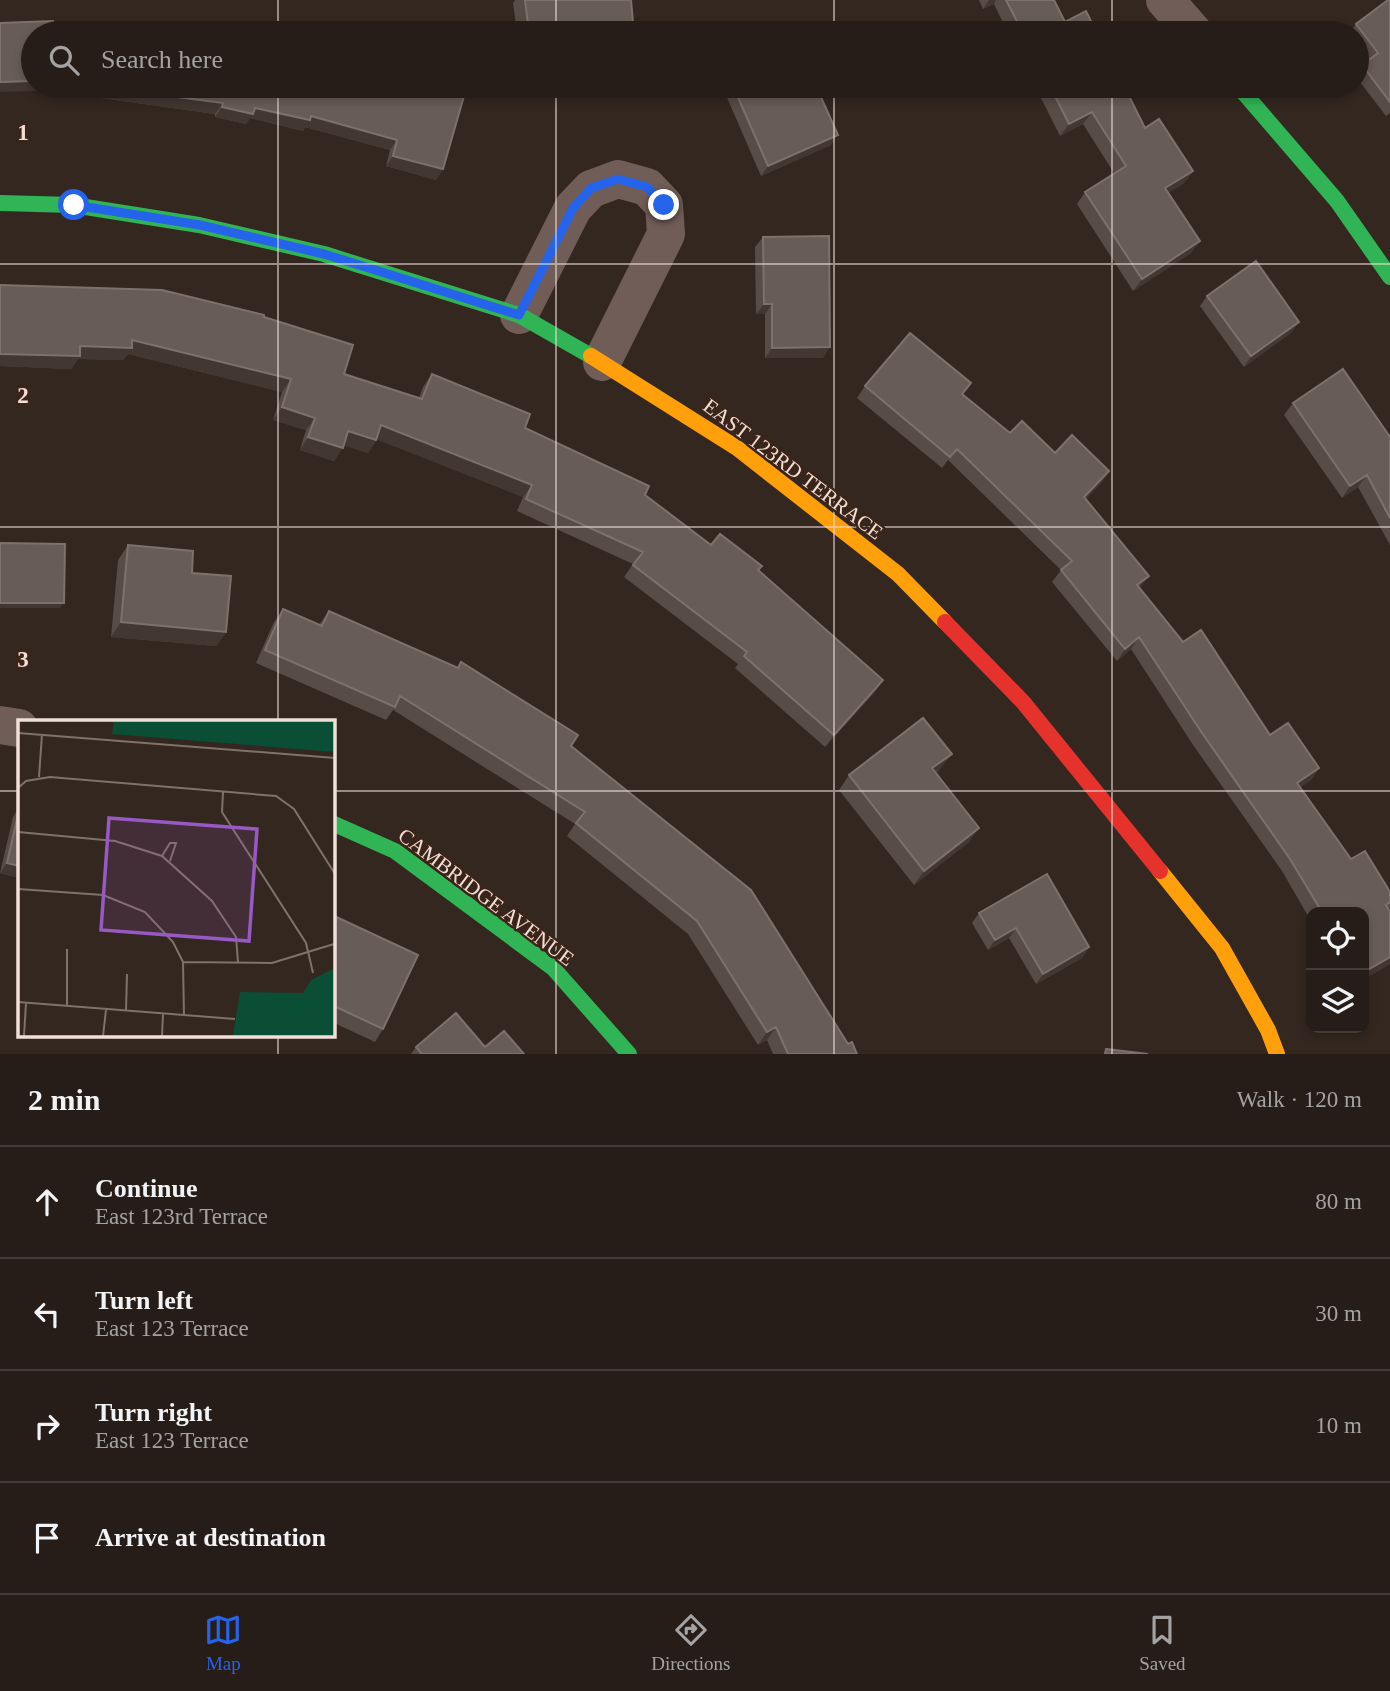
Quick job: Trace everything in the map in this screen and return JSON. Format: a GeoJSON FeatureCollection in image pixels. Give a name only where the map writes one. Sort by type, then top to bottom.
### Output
{"type":"FeatureCollection","features":[{"type":"Feature","properties":{"kind":"street"},"geometry":{"type":"LineString","coordinates":[[1165,0],[1183,21]]}},
{"type":"Feature","properties":{"kind":"street"},"geometry":{"type":"LineString","coordinates":[[1248,98],[1337,201],[1390,277]]}},
{"type":"Feature","properties":{"kind":"street"},"geometry":{"type":"LineString","coordinates":[[519,315],[573,208],[591,188],[618,179],[647,187],[664,205],[666,234],[602,362]]}},
{"type":"Feature","properties":{"kind":"street","name":"EAST 123RD TERRACE"},"geometry":{"type":"LineString","coordinates":[[0,203],[74,205],[200,225],[324,254],[519,315],[602,362],[737,448],[898,574],[1023,702],[1222,948],[1268,1030],[1277,1054]]}},
{"type":"Feature","properties":{"kind":"street"},"geometry":{"type":"LineString","coordinates":[[0,725],[18,728]]}},
{"type":"Feature","properties":{"kind":"street","name":"CAMBRIDGE AVENUE"},"geometry":{"type":"LineString","coordinates":[[334,824],[395,851],[553,968],[629,1054]]}},
{"type":"Feature","properties":{"kind":"building"},"geometry":{"type":"Polygon","coordinates":[[[525,0],[631,0],[633,21],[528,21],[525,0]]]}},
{"type":"Feature","properties":{"kind":"building"},"geometry":{"type":"Polygon","coordinates":[[[1006,0],[1054,0],[1064,21],[1017,21],[1006,0]]]}},
{"type":"Feature","properties":{"kind":"building"},"geometry":{"type":"Polygon","coordinates":[[[1390,0],[1390,102],[1369,74],[1369,60],[1378,53],[1369,41],[1369,21],[1360,21],[1390,0]]]}},
{"type":"Feature","properties":{"kind":"building"},"geometry":{"type":"Polygon","coordinates":[[[1086,11],[1091,21],[1067,21],[1086,11]]]}},
{"type":"Feature","properties":{"kind":"building"},"geometry":{"type":"Polygon","coordinates":[[[21,22],[21,81],[0,82],[0,23],[21,22]]]}},
{"type":"Feature","properties":{"kind":"building"},"geometry":{"type":"Polygon","coordinates":[[[185,98],[463,98],[443,169],[393,156],[397,140],[311,116],[310,120],[255,108],[253,114],[222,107],[223,103],[185,98]]]}},
{"type":"Feature","properties":{"kind":"building"},"geometry":{"type":"Polygon","coordinates":[[[738,98],[821,98],[838,135],[768,166],[738,98]]]}},
{"type":"Feature","properties":{"kind":"building"},"geometry":{"type":"Polygon","coordinates":[[[1056,98],[1130,98],[1145,128],[1159,119],[1193,171],[1165,188],[1200,241],[1142,279],[1085,192],[1126,166],[1092,112],[1069,124],[1056,98]]]}},
{"type":"Feature","properties":{"kind":"building"},"geometry":{"type":"Polygon","coordinates":[[[829,236],[830,347],[772,348],[772,304],[764,304],[763,237],[829,236]]]}},
{"type":"Feature","properties":{"kind":"building"},"geometry":{"type":"Polygon","coordinates":[[[1256,261],[1299,322],[1251,356],[1207,296],[1256,261]]]}},
{"type":"Feature","properties":{"kind":"building"},"geometry":{"type":"Polygon","coordinates":[[[0,285],[162,290],[264,315],[353,345],[344,374],[422,399],[432,374],[530,414],[525,428],[649,486],[645,495],[711,545],[720,534],[762,566],[758,570],[883,680],[834,735],[744,656],[747,652],[633,565],[643,552],[526,499],[532,485],[381,425],[376,440],[348,431],[343,448],[308,437],[315,418],[282,407],[291,379],[132,340],[132,348],[80,346],[80,356],[0,354],[0,285]]]}},
{"type":"Feature","properties":{"kind":"building"},"geometry":{"type":"Polygon","coordinates":[[[910,333],[971,383],[962,394],[1010,433],[1022,421],[1055,453],[1072,435],[1109,471],[1084,497],[1149,576],[1137,585],[1183,642],[1201,630],[1270,735],[1288,723],[1319,768],[1297,783],[1351,859],[1365,851],[1390,892],[1390,902],[1386,905],[1390,912],[1390,957],[1369,969],[1369,907],[1319,907],[1290,859],[1139,637],[1125,649],[1061,570],[1072,561],[957,449],[950,457],[865,386],[910,333]]]}},
{"type":"Feature","properties":{"kind":"building"},"geometry":{"type":"Polygon","coordinates":[[[1343,369],[1390,437],[1390,518],[1367,475],[1350,486],[1293,403],[1343,369]]]}},
{"type":"Feature","properties":{"kind":"building"},"geometry":{"type":"Polygon","coordinates":[[[0,543],[65,544],[64,603],[0,603],[0,543]]]}},
{"type":"Feature","properties":{"kind":"building"},"geometry":{"type":"Polygon","coordinates":[[[128,545],[193,551],[192,573],[231,576],[226,632],[121,622],[128,545]]]}},
{"type":"Feature","properties":{"kind":"building"},"geometry":{"type":"Polygon","coordinates":[[[283,609],[322,626],[329,611],[458,668],[461,662],[578,735],[571,746],[751,890],[848,1044],[852,1042],[857,1054],[788,1054],[776,1027],[767,1032],[697,921],[576,823],[585,812],[400,696],[395,707],[265,650],[283,609]]]}},
{"type":"Feature","properties":{"kind":"building"},"geometry":{"type":"Polygon","coordinates":[[[923,718],[952,754],[932,768],[979,828],[924,871],[849,775],[923,718]]]}},
{"type":"Feature","properties":{"kind":"building"},"geometry":{"type":"Polygon","coordinates":[[[18,814],[18,866],[7,863],[18,814]]]}},
{"type":"Feature","properties":{"kind":"building"},"geometry":{"type":"Polygon","coordinates":[[[1047,874],[1089,947],[1043,974],[1016,928],[995,940],[979,913],[1047,874]]]}},
{"type":"Feature","properties":{"kind":"building"},"geometry":{"type":"Polygon","coordinates":[[[334,916],[418,955],[383,1029],[334,1006],[334,916]]]}},
{"type":"Feature","properties":{"kind":"building"},"geometry":{"type":"Polygon","coordinates":[[[456,1013],[485,1047],[504,1031],[524,1054],[422,1054],[416,1047],[456,1013]]]}},
{"type":"Feature","properties":{"kind":"building"},"geometry":{"type":"Polygon","coordinates":[[[1106,1049],[1148,1054],[1105,1054],[1106,1049]]]}},
{"type":"Feature","properties":{"kind":"traffic: fast"},"geometry":{"type":"LineString","coordinates":[[1248,98],[1337,201],[1390,277]]}},
{"type":"Feature","properties":{"kind":"traffic: fast"},"geometry":{"type":"LineString","coordinates":[[0,203],[73,205],[199,225],[324,254],[519,315],[591,356]]}},
{"type":"Feature","properties":{"kind":"traffic: fast"},"geometry":{"type":"LineString","coordinates":[[334,824],[395,851],[553,968],[629,1054]]}},
{"type":"Feature","properties":{"kind":"traffic: slow"},"geometry":{"type":"LineString","coordinates":[[591,356],[737,448],[898,574],[945,622]]}},
{"type":"Feature","properties":{"kind":"traffic: slow"},"geometry":{"type":"LineString","coordinates":[[1160,871],[1222,948],[1268,1030],[1277,1054]]}},
{"type":"Feature","properties":{"kind":"traffic: jam"},"geometry":{"type":"LineString","coordinates":[[945,622],[1023,702],[1160,871]]}},
{"type":"Feature","properties":{"kind":"route"},"geometry":{"type":"LineString","coordinates":[[74,205],[200,225],[324,254],[519,315],[573,208],[591,188],[618,179],[647,187],[664,205]]}}]}
